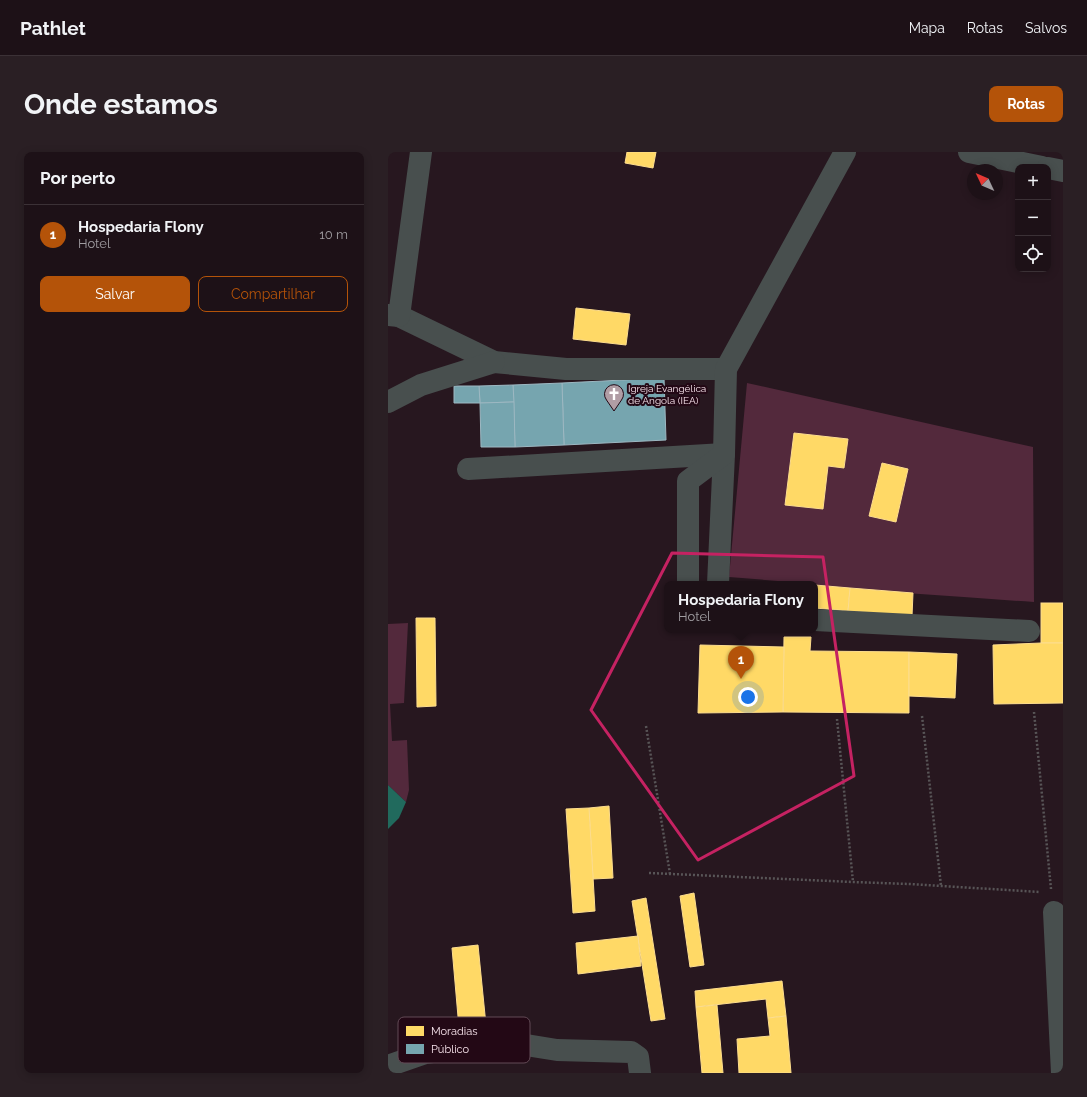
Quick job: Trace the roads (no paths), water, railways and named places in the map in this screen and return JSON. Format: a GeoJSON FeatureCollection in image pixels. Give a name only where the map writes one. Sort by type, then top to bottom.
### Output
{"type":"FeatureCollection","features":[{"type":"Feature","properties":{"kind":"street"},"geometry":{"type":"LineString","coordinates":[[421,152],[393,315],[494,362],[566,369],[726,369]]}},
{"type":"Feature","properties":{"kind":"street"},"geometry":{"type":"LineString","coordinates":[[718,581],[726,369],[845,152]]}},
{"type":"Feature","properties":{"kind":"street"},"geometry":{"type":"LineString","coordinates":[[969,152],[1027,164]]}},
{"type":"Feature","properties":{"kind":"street"},"geometry":{"type":"LineString","coordinates":[[1051,169],[1063,171]]}},
{"type":"Feature","properties":{"kind":"street"},"geometry":{"type":"LineString","coordinates":[[388,402],[421,385],[494,362]]}},
{"type":"Feature","properties":{"kind":"street"},"geometry":{"type":"LineString","coordinates":[[468,470],[724,454]]}},
{"type":"Feature","properties":{"kind":"street"},"geometry":{"type":"LineString","coordinates":[[688,581],[688,481],[724,454]]}},
{"type":"Feature","properties":{"kind":"street"},"geometry":{"type":"LineString","coordinates":[[818,620],[1029,631]]}},
{"type":"Feature","properties":{"kind":"street"},"geometry":{"type":"LineString","coordinates":[[1052,902],[1062,1073]]}},
{"type":"Feature","properties":{"kind":"street"},"geometry":{"type":"LineString","coordinates":[[530,1046],[557,1050],[631,1052],[638,1057],[640,1073]]}},
{"type":"Feature","properties":{"kind":"street"},"geometry":{"type":"LineString","coordinates":[[388,1066],[398,1062]]}},
{"type":"Feature","properties":{"kind":"place","name":"Igreja Evangélica de Angola (IEA)"},"geometry":{"type":"Point","coordinates":[614,411]}},
{"type":"Feature","properties":{"kind":"place","name":"Hospedaria Flony"},"geometry":{"type":"Point","coordinates":[741,679]}}]}
